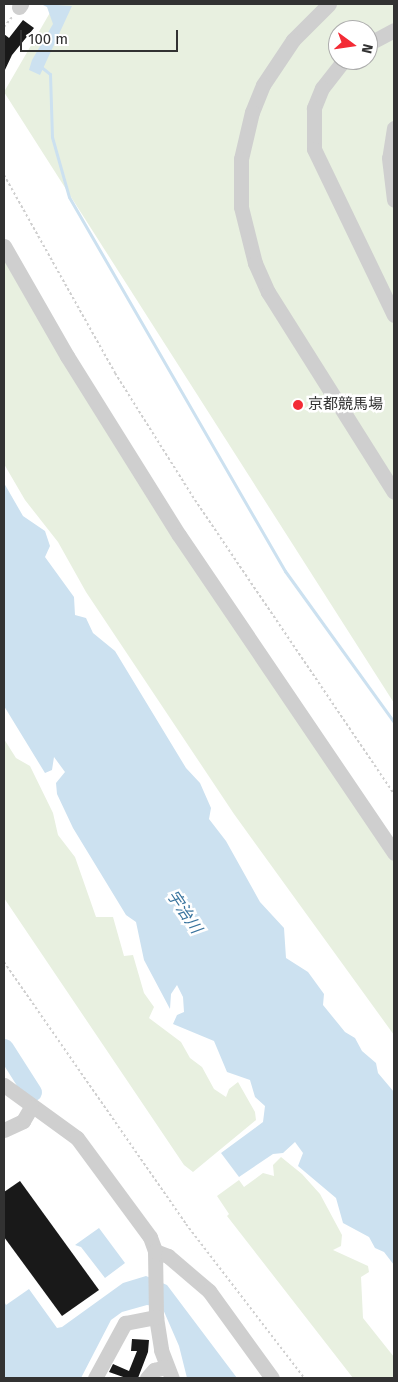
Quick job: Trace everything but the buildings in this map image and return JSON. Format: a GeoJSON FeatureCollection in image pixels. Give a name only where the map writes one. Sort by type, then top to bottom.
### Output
{"type":"FeatureCollection","features":[{"type":"Feature","properties":{"kind":"street"},"geometry":{"type":"LineString","coordinates":[[329,4],[293,40],[263,85],[252,112],[241,159],[240,208],[255,263],[268,292],[394,492]]}},
{"type":"Feature","properties":{"kind":"street"},"geometry":{"type":"LineString","coordinates":[[378,39],[394,30]]}},
{"type":"Feature","properties":{"kind":"street"},"geometry":{"type":"LineString","coordinates":[[336,70],[322,88],[314,108],[314,149],[394,315]]}},
{"type":"Feature","properties":{"kind":"street"},"geometry":{"type":"LineString","coordinates":[[394,128],[389,158],[394,200]]}},
{"type":"Feature","properties":{"kind":"street"},"geometry":{"type":"LineString","coordinates":[[4,246],[67,356],[179,535],[394,854]]}},
{"type":"Feature","properties":{"kind":"street"},"geometry":{"type":"LineString","coordinates":[[4,1085],[31,1107],[77,1138],[150,1237],[156,1259],[156,1313],[169,1373],[154,1370],[147,1378]]}},
{"type":"Feature","properties":{"kind":"street"},"geometry":{"type":"LineString","coordinates":[[4,1130],[23,1121],[31,1107]]}},
{"type":"Feature","properties":{"kind":"street"},"geometry":{"type":"LineString","coordinates":[[156,1259],[168,1256],[209,1291],[272,1378]]}},
{"type":"Feature","properties":{"kind":"street"},"geometry":{"type":"LineString","coordinates":[[95,1378],[125,1323],[156,1313]]}},
{"type":"Feature","properties":{"kind":"path"},"geometry":{"type":"LineString","coordinates":[[4,175],[115,373],[190,492],[394,794]]}},
{"type":"Feature","properties":{"kind":"path"},"geometry":{"type":"LineString","coordinates":[[4,962],[186,1224],[304,1378]]}},
{"type":"Feature","properties":{"kind":"green space","name":"京都競馬場"},"geometry":{"type":"Polygon","coordinates":[[[55,4],[394,4],[394,703],[4,92],[55,4]]]}},
{"type":"Feature","properties":{"kind":"green space"},"geometry":{"type":"Polygon","coordinates":[[[4,246],[67,356],[394,853],[394,1035],[234,814],[86,592],[58,542],[25,500],[4,464],[4,246]]]}},
{"type":"Feature","properties":{"kind":"green space"},"geometry":{"type":"Polygon","coordinates":[[[4,739],[16,758],[30,766],[53,813],[58,835],[75,857],[96,917],[113,917],[124,956],[133,955],[144,993],[154,1007],[149,1018],[181,1042],[190,1058],[202,1067],[214,1089],[226,1097],[229,1089],[238,1082],[255,1112],[256,1120],[193,1172],[184,1165],[4,898],[4,739]]]}},
{"type":"Feature","properties":{"kind":"green space"},"geometry":{"type":"Polygon","coordinates":[[[281,1157],[302,1174],[320,1194],[342,1235],[341,1246],[333,1250],[368,1266],[369,1272],[361,1277],[363,1318],[394,1357],[394,1378],[353,1378],[227,1216],[229,1214],[217,1196],[239,1180],[244,1187],[263,1173],[274,1176],[273,1165],[281,1157]]]}},
{"type":"Feature","properties":{"kind":"water"},"geometry":{"type":"Polygon","coordinates":[[[41,4],[72,6],[40,75],[29,70],[32,60],[53,24],[47,7],[41,4]]]}},
{"type":"Feature","properties":{"kind":"water","name":"宇治川"},"geometry":{"type":"Polygon","coordinates":[[[4,483],[23,516],[45,531],[50,546],[45,557],[74,597],[75,615],[86,618],[93,633],[115,651],[186,768],[200,783],[211,808],[209,819],[226,841],[260,902],[284,928],[286,958],[308,972],[324,994],[323,1005],[345,1032],[355,1038],[362,1051],[376,1063],[378,1073],[394,1092],[394,1265],[384,1252],[375,1248],[369,1237],[343,1223],[336,1198],[298,1166],[303,1153],[295,1142],[283,1153],[273,1154],[239,1177],[221,1153],[263,1122],[265,1106],[255,1097],[250,1080],[227,1072],[214,1041],[173,1024],[177,1015],[184,1012],[183,997],[177,985],[171,994],[170,1009],[144,960],[136,922],[126,915],[73,828],[57,794],[56,783],[65,772],[54,757],[52,770],[45,773],[4,706],[4,483]]]}},
{"type":"Feature","properties":{"kind":"water"},"geometry":{"type":"Polygon","coordinates":[[[99,1228],[125,1263],[105,1278],[81,1247],[75,1245],[99,1228]]]}},
{"type":"Feature","properties":{"kind":"water"},"geometry":{"type":"Polygon","coordinates":[[[146,1276],[167,1285],[237,1378],[187,1378],[179,1346],[162,1307],[147,1305],[122,1312],[111,1320],[81,1378],[4,1378],[4,1301],[6,1305],[29,1289],[57,1328],[62,1327],[123,1283],[146,1276]]]}},
{"type":"Feature","properties":{"kind":"waterway"},"geometry":{"type":"LineString","coordinates":[[40,66],[50,74],[52,137],[69,197],[285,571],[394,722]]}},
{"type":"Feature","properties":{"kind":"waterway"},"geometry":{"type":"LineString","coordinates":[[4,1048],[32,1092]]}},
{"type":"Feature","properties":{"kind":"place","name":"京都競馬場"},"geometry":{"type":"Point","coordinates":[298,405]}}]}
